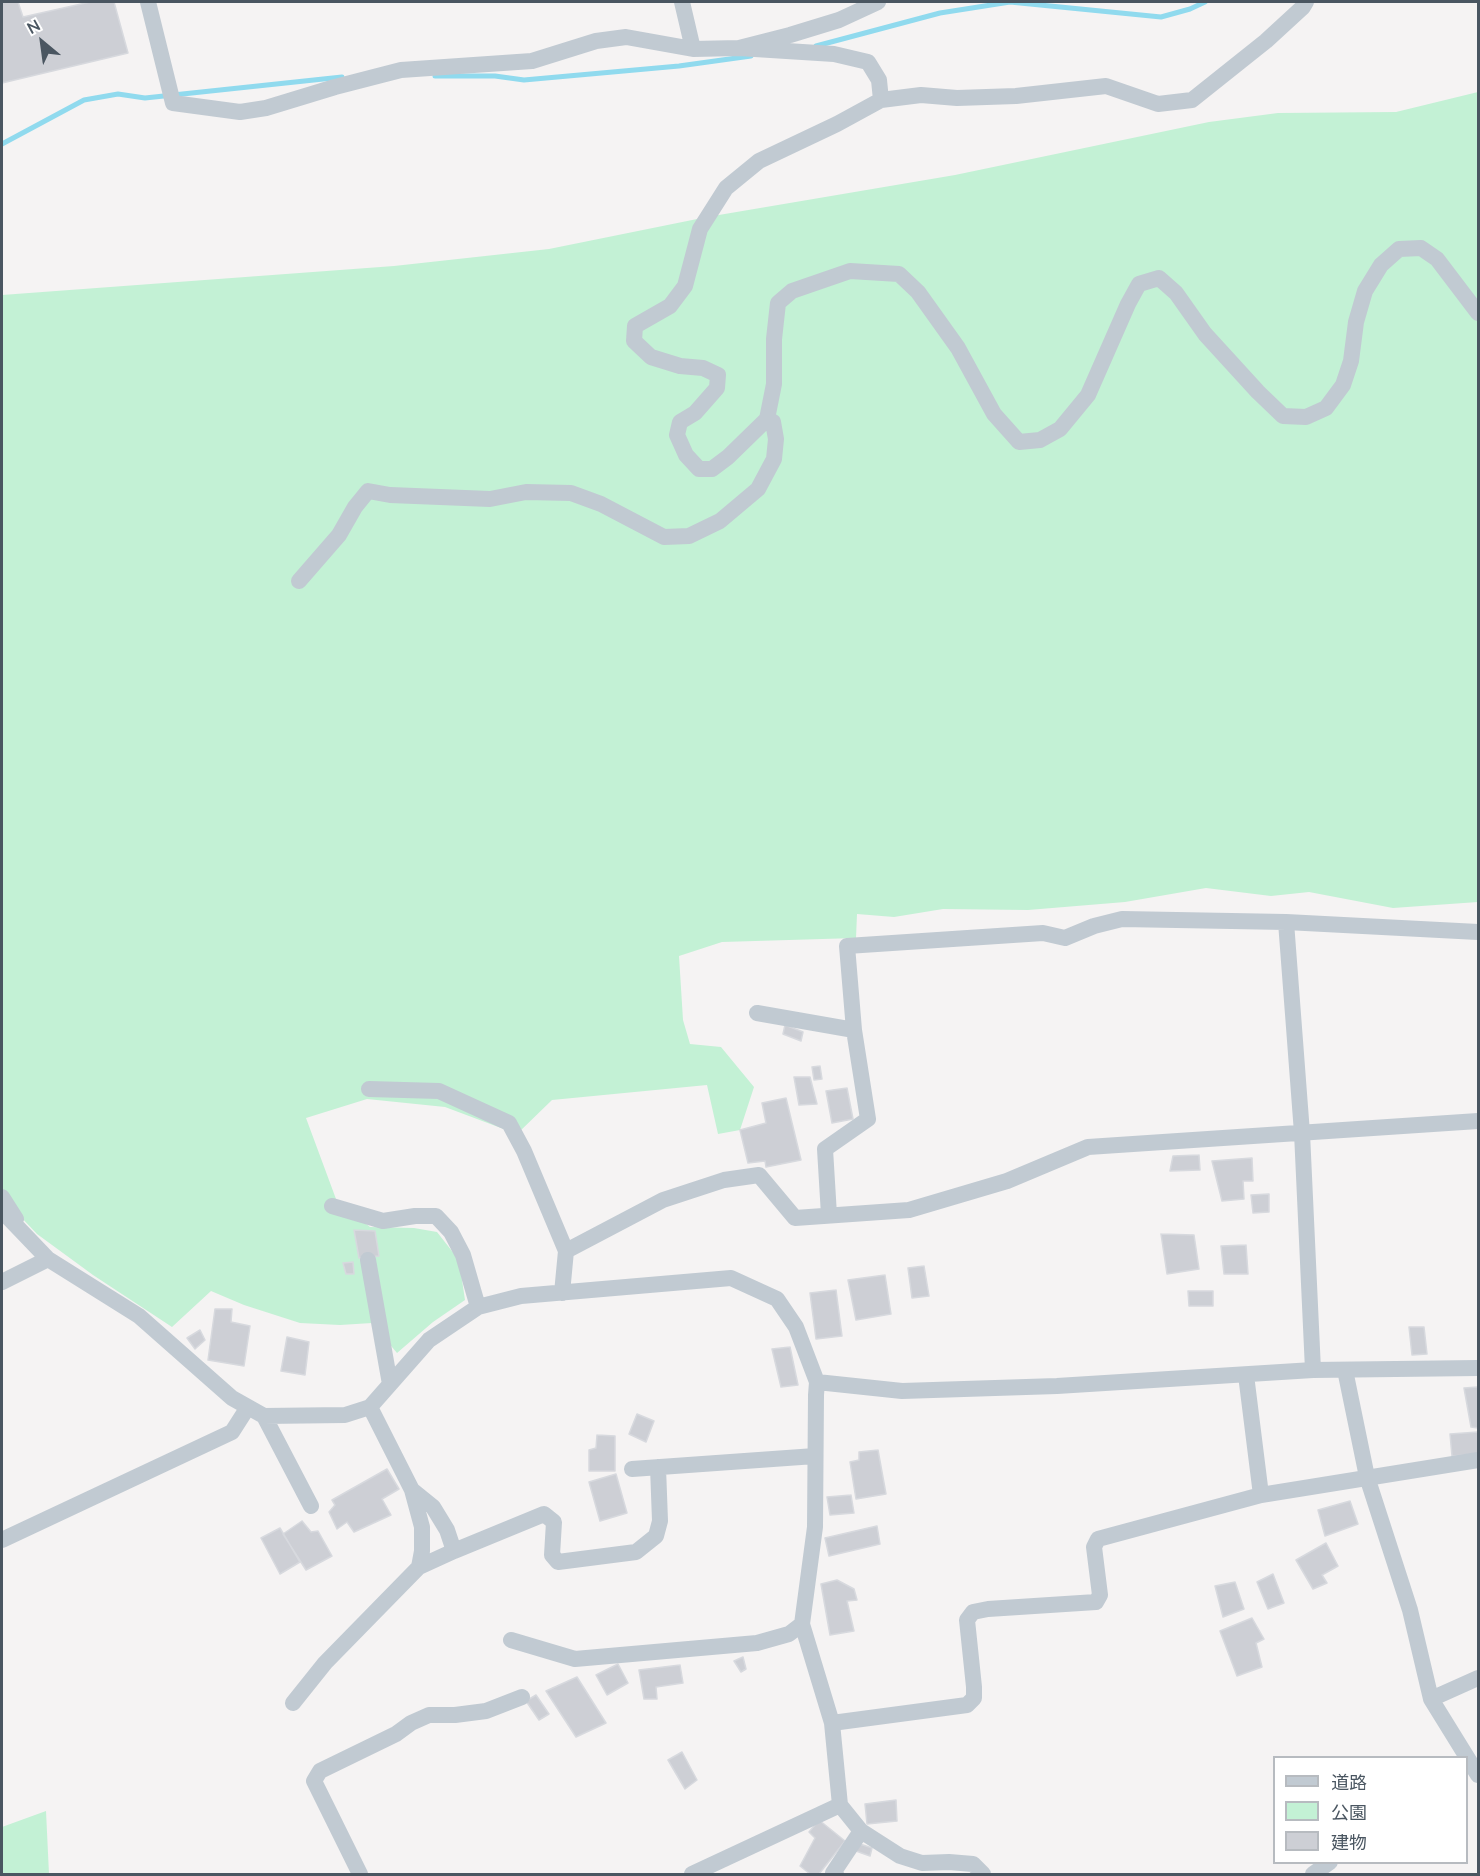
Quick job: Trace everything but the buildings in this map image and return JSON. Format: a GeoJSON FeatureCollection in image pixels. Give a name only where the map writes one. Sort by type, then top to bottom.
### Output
{"type":"FeatureCollection","features":[{"type":"Feature","properties":{"kind":"street"},"geometry":{"type":"LineString","coordinates":[[148,2],[173,103],[240,112],[266,108],[401,70],[532,61],[596,41],[626,38],[693,49],[740,48],[834,54],[868,62],[879,80],[881,100]]}},
{"type":"Feature","properties":{"kind":"street"},"geometry":{"type":"LineString","coordinates":[[682,2],[693,49]]}},
{"type":"Feature","properties":{"kind":"street"},"geometry":{"type":"LineString","coordinates":[[740,48],[839,20],[878,2]]}},
{"type":"Feature","properties":{"kind":"street"},"geometry":{"type":"LineString","coordinates":[[1306,2],[1266,41],[1192,100],[1158,104],[1106,86],[1016,96],[957,98],[921,95],[881,100],[759,161],[726,188],[700,229],[685,286],[670,306],[635,326],[634,341],[651,357],[680,366],[704,368],[717,375],[717,388],[695,413],[680,422],[676,435],[686,455],[699,469],[712,469],[728,457],[767,419],[774,384],[774,339],[778,303],[792,291],[850,271],[899,274],[911,286],[958,348],[994,414],[1019,442],[1040,440],[1060,429],[1088,395],[1139,284],[1159,278],[1176,293],[1212,342],[1283,416],[1306,417],[1326,408],[1343,386],[1352,361],[1356,322],[1365,291],[1382,265],[1399,249],[1421,248],[1437,258],[1479,313]]}},
{"type":"Feature","properties":{"kind":"street"},"geometry":{"type":"LineString","coordinates":[[299,581],[339,535],[355,507],[368,491],[390,495],[490,500],[526,492],[571,493],[601,504],[664,537],[689,536],[720,521],[758,489],[774,459],[776,440],[773,422],[767,419]]}},
{"type":"Feature","properties":{"kind":"street"},"geometry":{"type":"LineString","coordinates":[[829,1215],[825,1149],[868,1119],[854,1030],[847,946],[1043,933],[1065,938],[1094,926],[1122,919],[1286,922],[1479,932]]}},
{"type":"Feature","properties":{"kind":"street"},"geometry":{"type":"LineString","coordinates":[[1286,922],[1302,1132],[1313,1370]]}},
{"type":"Feature","properties":{"kind":"street"},"geometry":{"type":"LineString","coordinates":[[757,1013],[854,1030]]}},
{"type":"Feature","properties":{"kind":"street"},"geometry":{"type":"LineString","coordinates":[[369,1089],[439,1091],[509,1124],[524,1151],[566,1251],[562,1293]]}},
{"type":"Feature","properties":{"kind":"street"},"geometry":{"type":"LineString","coordinates":[[566,1251],[663,1200],[736,1178],[759,1175],[795,1218],[909,1210],[1007,1181],[1088,1147],[1479,1121]]}},
{"type":"Feature","properties":{"kind":"street"},"geometry":{"type":"LineString","coordinates":[[2,1197],[29,1240]]}},
{"type":"Feature","properties":{"kind":"street"},"geometry":{"type":"LineString","coordinates":[[332,1206],[383,1221],[415,1216],[436,1216],[451,1232],[463,1255],[478,1307]]}},
{"type":"Feature","properties":{"kind":"street"},"geometry":{"type":"LineString","coordinates":[[2,1211],[48,1259],[140,1316],[232,1398],[264,1416],[345,1415],[370,1407],[429,1340],[478,1307],[521,1296],[730,1278],[777,1299],[796,1327],[817,1382],[815,1527],[802,1624],[832,1723],[840,1805],[861,1831],[900,1856],[922,1863],[973,1864],[983,1875]]}},
{"type":"Feature","properties":{"kind":"street"},"geometry":{"type":"LineString","coordinates":[[2,1282],[48,1259]]}},
{"type":"Feature","properties":{"kind":"street"},"geometry":{"type":"LineString","coordinates":[[368,1260],[390,1384]]}},
{"type":"Feature","properties":{"kind":"street"},"geometry":{"type":"LineString","coordinates":[[817,1382],[902,1391],[1057,1386],[1313,1370],[1479,1368]]}},
{"type":"Feature","properties":{"kind":"street"},"geometry":{"type":"LineString","coordinates":[[1345,1370],[1367,1477],[1410,1610],[1431,1699],[1465,1756]]}},
{"type":"Feature","properties":{"kind":"street"},"geometry":{"type":"LineString","coordinates":[[1246,1375],[1261,1495]]}},
{"type":"Feature","properties":{"kind":"street"},"geometry":{"type":"LineString","coordinates":[[2,1540],[232,1432],[248,1407]]}},
{"type":"Feature","properties":{"kind":"street"},"geometry":{"type":"LineString","coordinates":[[370,1407],[412,1490],[422,1527],[419,1567]]}},
{"type":"Feature","properties":{"kind":"street"},"geometry":{"type":"LineString","coordinates":[[264,1416],[311,1506]]}},
{"type":"Feature","properties":{"kind":"street"},"geometry":{"type":"LineString","coordinates":[[632,1469],[815,1456]]}},
{"type":"Feature","properties":{"kind":"street"},"geometry":{"type":"LineString","coordinates":[[832,1723],[967,1705],[974,1698],[967,1620],[973,1612],[1096,1602],[1100,1595],[1094,1547],[1098,1539],[1261,1495],[1479,1460]]}},
{"type":"Feature","properties":{"kind":"street"},"geometry":{"type":"LineString","coordinates":[[293,1703],[325,1663],[419,1567],[454,1551],[544,1514],[554,1522],[552,1555],[558,1562],[636,1552],[656,1536],[658,1529],[660,1521],[658,1467]]}},
{"type":"Feature","properties":{"kind":"street"},"geometry":{"type":"LineString","coordinates":[[412,1490],[433,1507],[447,1530],[454,1551]]}},
{"type":"Feature","properties":{"kind":"street"},"geometry":{"type":"LineString","coordinates":[[511,1640],[575,1659],[757,1643],[789,1634],[802,1624]]}},
{"type":"Feature","properties":{"kind":"street"},"geometry":{"type":"LineString","coordinates":[[1431,1699],[1479,1678]]}},
{"type":"Feature","properties":{"kind":"street"},"geometry":{"type":"LineString","coordinates":[[360,1875],[314,1781],[320,1771],[396,1734],[411,1723],[429,1715],[455,1715],[486,1711],[522,1697]]}},
{"type":"Feature","properties":{"kind":"street"},"geometry":{"type":"LineString","coordinates":[[692,1875],[840,1805]]}},
{"type":"Feature","properties":{"kind":"street"},"geometry":{"type":"LineString","coordinates":[[834,1874],[861,1831]]}},
{"type":"Feature","properties":{"kind":"street"},"geometry":{"type":"LineString","coordinates":[[1313,1875],[1329,1864]]}},
{"type":"Feature","properties":{"kind":"green space"},"geometry":{"type":"Polygon","coordinates":[[[1478,92],[1478,902],[1393,908],[1309,892],[1271,896],[1206,888],[1125,902],[1028,910],[943,909],[894,917],[857,914],[856,938],[722,942],[679,956],[683,1020],[690,1044],[721,1047],[754,1087],[740,1130],[718,1134],[707,1085],[552,1100],[517,1134],[445,1107],[367,1099],[306,1118],[336,1199],[370,1227],[414,1228],[437,1232],[459,1260],[465,1300],[433,1322],[397,1353],[372,1323],[340,1325],[300,1323],[244,1305],[211,1291],[172,1327],[93,1275],[37,1234],[2,1197],[2,295],[394,266],[549,249],[707,217],[955,175],[1209,122],[1278,113],[1396,112],[1478,92]]]}},
{"type":"Feature","properties":{"kind":"green space"},"geometry":{"type":"Polygon","coordinates":[[[46,1811],[49,1874],[2,1874],[2,1827],[46,1811]]]}},
{"type":"Feature","properties":{"kind":"waterway"},"geometry":{"type":"LineString","coordinates":[[816,46],[940,13],[1010,2],[1161,17],[1205,2]]}},
{"type":"Feature","properties":{"kind":"waterway"},"geometry":{"type":"LineString","coordinates":[[435,76],[495,76],[524,80],[679,66],[751,56]]}},
{"type":"Feature","properties":{"kind":"waterway"},"geometry":{"type":"LineString","coordinates":[[2,144],[84,100],[118,94],[145,98],[342,77]]}}]}
